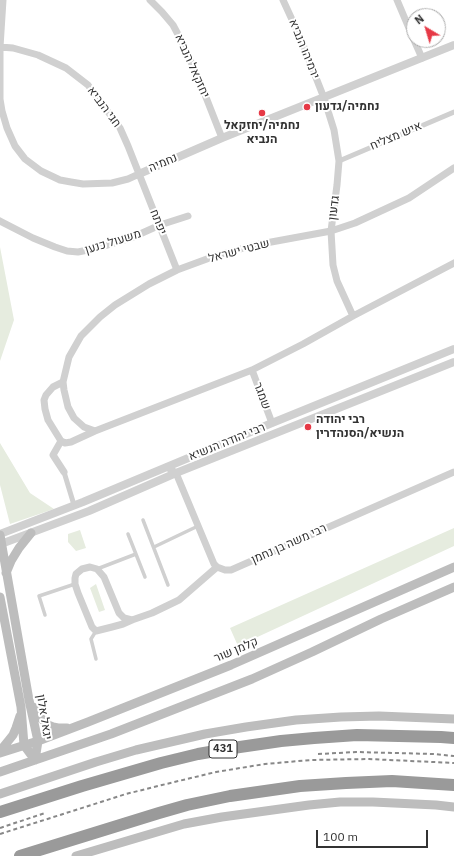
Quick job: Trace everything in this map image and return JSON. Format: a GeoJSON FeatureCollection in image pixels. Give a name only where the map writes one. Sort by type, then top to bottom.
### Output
{"type":"FeatureCollection","features":[{"type":"Feature","properties":{"kind":"highway","name":"431"},"geometry":{"type":"LineString","coordinates":[[0,812],[161,763],[198,754],[233,748],[281,741],[357,735],[454,738]]}},
{"type":"Feature","properties":{"kind":"highway"},"geometry":{"type":"LineString","coordinates":[[20,856],[159,812],[230,796],[300,786],[346,783],[392,781],[454,785]]}},
{"type":"Feature","properties":{"kind":"main road"},"geometry":{"type":"LineString","coordinates":[[6,573],[19,548],[31,533]]}},
{"type":"Feature","properties":{"kind":"main road","name":"יגאל אלון"},"geometry":{"type":"LineString","coordinates":[[0,539],[29,700],[38,741],[35,760]]}},
{"type":"Feature","properties":{"kind":"main road","name":"קלמן שור"},"geometry":{"type":"LineString","coordinates":[[0,752],[38,741],[231,665],[454,566]]}},
{"type":"Feature","properties":{"kind":"main road"},"geometry":{"type":"LineString","coordinates":[[0,772],[111,734],[252,679],[380,619],[454,587]]}},
{"type":"Feature","properties":{"kind":"main road","name":"יגאל אלון"},"geometry":{"type":"LineString","coordinates":[[0,597],[21,707],[24,745],[35,760]]}},
{"type":"Feature","properties":{"kind":"main road"},"geometry":{"type":"LineString","coordinates":[[29,700],[38,715],[48,725],[62,728],[79,725]]}},
{"type":"Feature","properties":{"kind":"main road"},"geometry":{"type":"LineString","coordinates":[[0,752],[16,728],[20,717],[21,707]]}},
{"type":"Feature","properties":{"kind":"main road"},"geometry":{"type":"LineString","coordinates":[[0,794],[136,750],[240,728],[296,720],[341,717],[379,716],[454,718]]}},
{"type":"Feature","properties":{"kind":"main road"},"geometry":{"type":"LineString","coordinates":[[76,856],[184,824],[222,817],[309,805],[340,802],[373,802],[454,807]]}},
{"type":"Feature","properties":{"kind":"street","name":"נחמיה"},"geometry":{"type":"LineString","coordinates":[[3,0],[0,47],[0,99],[10,137],[25,159],[41,171],[60,180],[83,184],[112,183],[128,179],[222,138],[454,45]]}},
{"type":"Feature","properties":{"kind":"street","name":"יחזקאל הנביא"},"geometry":{"type":"LineString","coordinates":[[150,0],[173,25],[182,40],[222,138]]}},
{"type":"Feature","properties":{"kind":"street","name":"ירמיהו הנביא"},"geometry":{"type":"LineString","coordinates":[[283,0],[300,37],[324,98]]}},
{"type":"Feature","properties":{"kind":"street"},"geometry":{"type":"LineString","coordinates":[[397,0],[406,21]]}},
{"type":"Feature","properties":{"kind":"street","name":"חגי הנביא"},"geometry":{"type":"LineString","coordinates":[[0,47],[13,48],[38,56],[66,68],[88,85],[120,128],[139,174]]}},
{"type":"Feature","properties":{"kind":"street"},"geometry":{"type":"LineString","coordinates":[[418,48],[422,58]]}},
{"type":"Feature","properties":{"kind":"street","name":"גדעון"},"geometry":{"type":"LineString","coordinates":[[324,98],[334,130],[339,161],[331,231],[333,265],[337,281],[353,316]]}},
{"type":"Feature","properties":{"kind":"street","name":"איש מצליח"},"geometry":{"type":"LineString","coordinates":[[339,161],[454,112]]}},
{"type":"Feature","properties":{"kind":"street","name":"שבטי ישראל"},"geometry":{"type":"LineString","coordinates":[[95,431],[84,428],[74,418],[68,407],[63,382],[69,357],[81,336],[100,317],[115,305],[149,284],[177,270],[215,256],[255,245],[331,231],[355,223],[410,198],[454,168]]}},
{"type":"Feature","properties":{"kind":"street","name":"יפתח"},"geometry":{"type":"LineString","coordinates":[[139,174],[177,270]]}},
{"type":"Feature","properties":{"kind":"street","name":"משעול כנען"},"geometry":{"type":"LineString","coordinates":[[0,221],[48,244],[67,251],[78,252],[98,248],[131,238],[160,225],[188,216]]}},
{"type":"Feature","properties":{"kind":"street"},"geometry":{"type":"LineString","coordinates":[[63,382],[53,387],[46,395],[44,400],[48,420],[61,441],[65,443],[79,439],[95,431],[252,370],[454,262]]}},
{"type":"Feature","properties":{"kind":"street","name":"רבי יהודה הנשיא"},"geometry":{"type":"LineString","coordinates":[[0,539],[74,505],[454,349]]}},
{"type":"Feature","properties":{"kind":"street","name":"רבי יהודה הנשיא"},"geometry":{"type":"LineString","coordinates":[[0,539],[31,533],[90,511],[176,474],[454,362]]}},
{"type":"Feature","properties":{"kind":"street","name":"שמגר"},"geometry":{"type":"LineString","coordinates":[[252,370],[272,423]]}},
{"type":"Feature","properties":{"kind":"street"},"geometry":{"type":"LineString","coordinates":[[61,441],[53,455],[64,472],[74,505]]}},
{"type":"Feature","properties":{"kind":"street"},"geometry":{"type":"LineString","coordinates":[[176,474],[179,462]]}},
{"type":"Feature","properties":{"kind":"street"},"geometry":{"type":"LineString","coordinates":[[132,620],[124,618],[119,613],[104,577],[97,569],[90,567],[82,569],[76,574],[75,584],[92,627],[96,631],[112,627],[132,620],[152,613],[179,600],[217,567],[214,564],[176,474],[167,467]]}},
{"type":"Feature","properties":{"kind":"street","name":"רבי משה בן נחמן"},"geometry":{"type":"LineString","coordinates":[[217,567],[225,570],[231,570],[454,472]]}},
{"type":"Feature","properties":{"kind":"street"},"geometry":{"type":"LineString","coordinates":[[112,627],[118,620],[119,613]]}},
{"type":"Feature","properties":{"kind":"lane"},"geometry":{"type":"LineString","coordinates":[[143,520],[168,585]]}},
{"type":"Feature","properties":{"kind":"lane"},"geometry":{"type":"LineString","coordinates":[[154,547],[198,526]]}},
{"type":"Feature","properties":{"kind":"lane"},"geometry":{"type":"LineString","coordinates":[[128,534],[145,577]]}},
{"type":"Feature","properties":{"kind":"lane"},"geometry":{"type":"LineString","coordinates":[[97,569],[136,554]]}},
{"type":"Feature","properties":{"kind":"lane"},"geometry":{"type":"LineString","coordinates":[[45,615],[39,596],[75,584]]}},
{"type":"Feature","properties":{"kind":"lane"},"geometry":{"type":"LineString","coordinates":[[96,631],[91,639],[96,659]]}},
{"type":"Feature","properties":{"kind":"shaded area"},"geometry":{"type":"Polygon","coordinates":[[[0,247],[14,320],[0,361],[0,247]]]}},
{"type":"Feature","properties":{"kind":"shaded area"},"geometry":{"type":"Polygon","coordinates":[[[0,443],[30,493],[54,509],[10,524],[0,485],[0,443]]]}},
{"type":"Feature","properties":{"kind":"shaded area"},"geometry":{"type":"Polygon","coordinates":[[[454,528],[454,546],[238,646],[230,628],[454,528]]]}},
{"type":"Feature","properties":{"kind":"shaded area"},"geometry":{"type":"Polygon","coordinates":[[[80,530],[86,548],[76,551],[68,542],[68,534],[80,530]]]}},
{"type":"Feature","properties":{"kind":"shaded area"},"geometry":{"type":"Polygon","coordinates":[[[96,584],[105,610],[99,612],[90,588],[96,584]]]}},
{"type":"Feature","properties":{"kind":"railway"},"geometry":{"type":"LineString","coordinates":[[318,754],[356,752],[454,756]]}},
{"type":"Feature","properties":{"kind":"railway"},"geometry":{"type":"LineString","coordinates":[[0,834],[126,794],[216,772],[265,764],[311,760],[369,759],[454,763]]}},
{"type":"Feature","properties":{"kind":"railway"},"geometry":{"type":"LineString","coordinates":[[0,828],[45,813]]}},
{"type":"Feature","properties":{"kind":"place","name":"נחמיה/גדעון"},"geometry":{"type":"Point","coordinates":[307,107]}},
{"type":"Feature","properties":{"kind":"place","name":"נחמיה/יחזקאל הנביא"},"geometry":{"type":"Point","coordinates":[262,113]}},
{"type":"Feature","properties":{"kind":"place","name":"רבי יהודה הנשיא/הסנהדרין"},"geometry":{"type":"Point","coordinates":[308,427]}}]}
